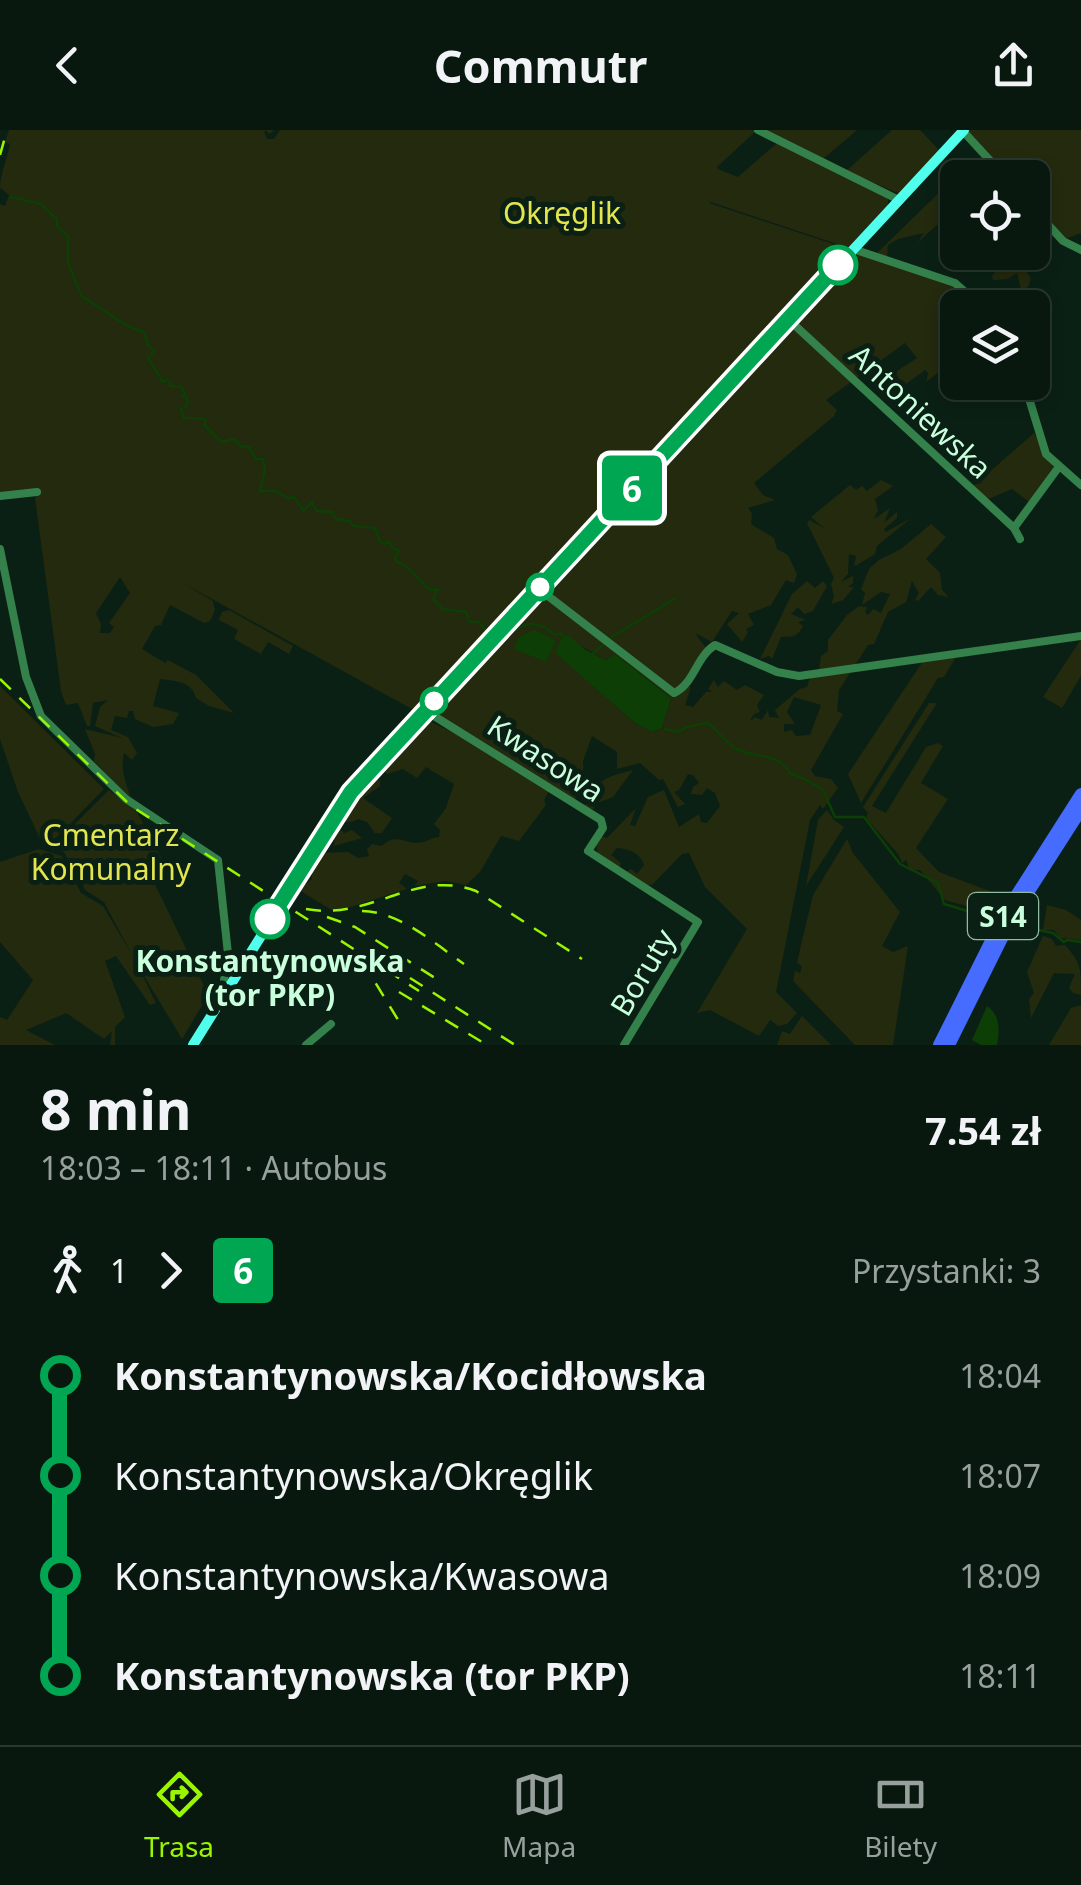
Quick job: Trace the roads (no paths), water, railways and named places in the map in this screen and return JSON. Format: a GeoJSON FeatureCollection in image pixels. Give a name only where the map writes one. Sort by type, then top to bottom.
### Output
{"type":"FeatureCollection","features":[{"type":"Feature","properties":{"kind":"highway","name":"S14"},"geometry":{"type":"LineString","coordinates":[[940,1045],[1005,913],[1081,794]]}},
{"type":"Feature","properties":{"kind":"highway","name":"S14"},"geometry":{"type":"LineString","coordinates":[[949,1045],[1007,928],[1081,810]]}},
{"type":"Feature","properties":{"kind":"main road"},"geometry":{"type":"LineString","coordinates":[[192,1045],[342,804],[963,130]]}},
{"type":"Feature","properties":{"kind":"street"},"geometry":{"type":"LineString","coordinates":[[758,130],[899,200]]}},
{"type":"Feature","properties":{"kind":"street"},"geometry":{"type":"LineString","coordinates":[[963,130],[990,160]]}},
{"type":"Feature","properties":{"kind":"street"},"geometry":{"type":"LineString","coordinates":[[1050,227],[1063,241],[1081,250]]}},
{"type":"Feature","properties":{"kind":"street"},"geometry":{"type":"LineString","coordinates":[[853,249],[967,290]]}},
{"type":"Feature","properties":{"kind":"street","name":"Antoniewska"},"geometry":{"type":"LineString","coordinates":[[788,319],[1014,528],[1020,539]]}},
{"type":"Feature","properties":{"kind":"street"},"geometry":{"type":"LineString","coordinates":[[1029,400],[1045,452],[1058,468],[1081,485]]}},
{"type":"Feature","properties":{"kind":"street"},"geometry":{"type":"LineString","coordinates":[[1014,528],[1058,468]]}},
{"type":"Feature","properties":{"kind":"street"},"geometry":{"type":"LineString","coordinates":[[0,496],[37,492]]}},
{"type":"Feature","properties":{"kind":"street"},"geometry":{"type":"LineString","coordinates":[[0,549],[26,676],[41,716],[126,799],[216,857],[228,954],[225,992]]}},
{"type":"Feature","properties":{"kind":"street"},"geometry":{"type":"LineString","coordinates":[[539,589],[674,694],[684,688],[707,650],[716,645],[777,672],[805,676],[1081,636]]}},
{"type":"Feature","properties":{"kind":"street","name":"Kwasowa"},"geometry":{"type":"LineString","coordinates":[[426,711],[599,819],[603,826],[588,850],[698,922]]}},
{"type":"Feature","properties":{"kind":"street","name":"Boruty"},"geometry":{"type":"LineString","coordinates":[[624,1045],[698,922]]}},
{"type":"Feature","properties":{"kind":"street"},"geometry":{"type":"LineString","coordinates":[[306,1045],[332,1024]]}},
{"type":"Feature","properties":{"kind":"waterway"},"geometry":{"type":"LineString","coordinates":[[11,197],[41,204],[57,219],[57,226],[68,236],[68,263],[82,297],[144,332],[149,347],[155,350],[148,358],[163,382],[182,387],[182,396],[188,399],[181,409],[184,418],[205,419],[205,426],[222,442],[234,439],[241,447],[248,446],[256,459],[263,459],[265,470],[260,491],[294,497],[304,511],[312,502],[316,511],[332,512],[336,519],[350,521],[353,526],[375,528],[380,542],[389,541],[399,551],[397,562],[431,590],[438,589],[433,599],[443,609],[466,612],[469,622],[479,622],[488,633],[494,625],[502,624]]}},
{"type":"Feature","properties":{"kind":"waterway"},"geometry":{"type":"LineString","coordinates":[[610,638],[676,598]]}},
{"type":"Feature","properties":{"kind":"waterway"},"geometry":{"type":"LineString","coordinates":[[508,628],[512,632],[534,624],[563,637]]}},
{"type":"Feature","properties":{"kind":"waterway"},"geometry":{"type":"LineString","coordinates":[[591,655],[604,644]]}},
{"type":"Feature","properties":{"kind":"waterway"},"geometry":{"type":"LineString","coordinates":[[665,729],[678,732],[708,723],[734,747],[780,762],[790,773],[823,790],[835,817],[864,817],[900,864],[938,883],[944,904],[991,918]]}},
{"type":"Feature","properties":{"kind":"waterway"},"geometry":{"type":"LineString","coordinates":[[1019,926],[1053,933],[1064,942],[1081,942]]}},
{"type":"Feature","properties":{"kind":"railway"},"geometry":{"type":"LineString","coordinates":[[0,155],[7,130]]}},
{"type":"Feature","properties":{"kind":"railway"},"geometry":{"type":"LineString","coordinates":[[0,679],[131,806],[419,991]]}},
{"type":"Feature","properties":{"kind":"railway"},"geometry":{"type":"LineString","coordinates":[[306,909],[351,908],[413,890],[454,886],[476,891],[582,959]]}},
{"type":"Feature","properties":{"kind":"railway"},"geometry":{"type":"LineString","coordinates":[[362,911],[403,922],[464,964]]}},
{"type":"Feature","properties":{"kind":"railway"},"geometry":{"type":"LineString","coordinates":[[327,917],[355,927],[435,978]]}},
{"type":"Feature","properties":{"kind":"railway"},"geometry":{"type":"LineString","coordinates":[[358,963],[375,982],[403,1028]]}},
{"type":"Feature","properties":{"kind":"railway"},"geometry":{"type":"LineString","coordinates":[[410,978],[515,1045]]}},
{"type":"Feature","properties":{"kind":"railway"},"geometry":{"type":"LineString","coordinates":[[399,992],[482,1042]]}},
{"type":"Feature","properties":{"kind":"place","name":"Konstantynowska (tor PKP)"},"geometry":{"type":"Point","coordinates":[270,919]}},
{"type":"Feature","properties":{"kind":"park label","name":"Okręglik"},"geometry":{"type":"Point","coordinates":[562,212]}},
{"type":"Feature","properties":{"kind":"park label","name":"Cmentarz Komunalny"},"geometry":{"type":"Point","coordinates":[111,851]}}]}
